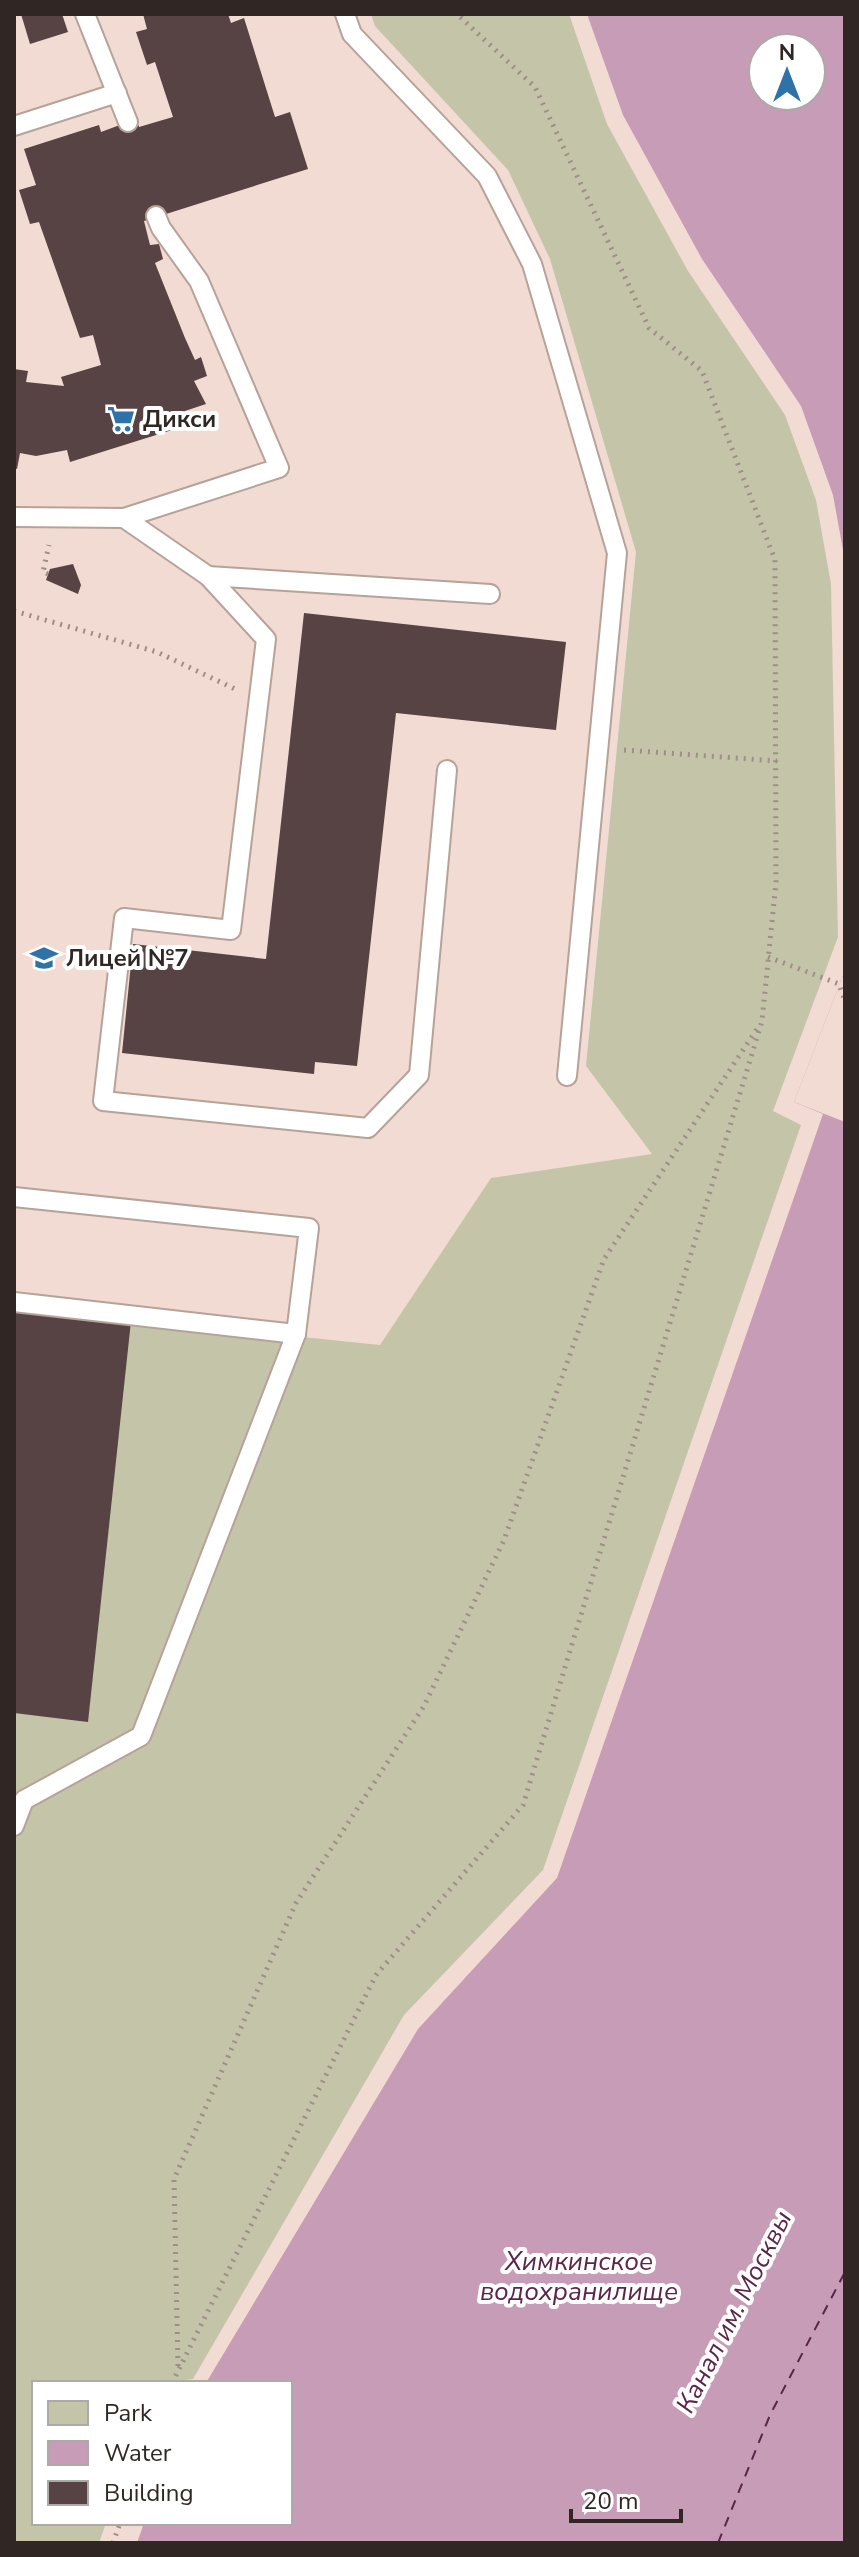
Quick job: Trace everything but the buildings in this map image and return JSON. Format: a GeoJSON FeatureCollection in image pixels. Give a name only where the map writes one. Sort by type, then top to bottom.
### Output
{"type":"FeatureCollection","features":[{"type":"Feature","properties":{"kind":"lane"},"geometry":{"type":"LineString","coordinates":[[85,14],[128,122]]}},
{"type":"Feature","properties":{"kind":"lane"},"geometry":{"type":"LineString","coordinates":[[345,14],[352,34],[487,176],[532,264],[617,553],[567,1076]]}},
{"type":"Feature","properties":{"kind":"lane"},"geometry":{"type":"LineString","coordinates":[[14,126],[117,93]]}},
{"type":"Feature","properties":{"kind":"lane"},"geometry":{"type":"LineString","coordinates":[[14,517],[124,518],[279,468],[199,281],[161,228],[156,216]]}},
{"type":"Feature","properties":{"kind":"lane"},"geometry":{"type":"LineString","coordinates":[[124,518],[208,576],[266,639],[231,930],[124,918],[103,1101],[368,1128],[419,1075],[447,770]]}},
{"type":"Feature","properties":{"kind":"lane"},"geometry":{"type":"LineString","coordinates":[[208,576],[490,594]]}},
{"type":"Feature","properties":{"kind":"lane"},"geometry":{"type":"LineString","coordinates":[[14,1197],[309,1228],[296,1334],[141,1736],[24,1800],[14,1826]]}},
{"type":"Feature","properties":{"kind":"lane"},"geometry":{"type":"LineString","coordinates":[[14,1302],[296,1334]]}},
{"type":"Feature","properties":{"kind":"path"},"geometry":{"type":"LineString","coordinates":[[173,2381],[376,1975],[523,1805],[762,1021],[776,882],[775,560],[702,371],[649,328],[535,87],[457,14]]}},
{"type":"Feature","properties":{"kind":"path"},"geometry":{"type":"LineString","coordinates":[[14,611],[157,652],[259,700]]}},
{"type":"Feature","properties":{"kind":"path"},"geometry":{"type":"LineString","coordinates":[[599,748],[777,761]]}},
{"type":"Feature","properties":{"kind":"path"},"geometry":{"type":"LineString","coordinates":[[768,957],[839,984],[845,1001]]}},
{"type":"Feature","properties":{"kind":"path"},"geometry":{"type":"LineString","coordinates":[[178,2367],[174,2179],[296,1903],[424,1706],[504,1540],[604,1259],[762,1021]]}},
{"type":"Feature","properties":{"kind":"green space"},"geometry":{"type":"Polygon","coordinates":[[[371,14],[569,14],[607,124],[688,271],[785,415],[816,500],[831,584],[838,937],[773,1111],[801,1125],[543,1870],[404,2015],[193,2379],[32,2381],[32,2525],[105,2525],[99,2543],[14,2543],[14,1307],[380,1345],[491,1178],[652,1154],[586,1066],[636,552],[550,259],[508,170],[375,26],[371,14]]]}},
{"type":"Feature","properties":{"kind":"water"},"geometry":{"type":"Polygon","coordinates":[[[587,14],[845,14],[845,561],[833,495],[801,406],[702,259],[623,115],[587,14]]]}},
{"type":"Feature","properties":{"kind":"water","name":"Химкинское водохранилище"},"geometry":{"type":"Polygon","coordinates":[[[845,970],[845,2543],[137,2543],[143,2525],[292,2525],[292,2381],[207,2381],[418,2029],[557,1878],[823,1114],[794,1102],[845,970]]]}},
{"type":"Feature","properties":{"kind":"pier"},"geometry":{"type":"Polygon","coordinates":[[[845,970],[845,1122],[794,1102],[845,970]]]}},
{"type":"Feature","properties":{"kind":"ferry route"},"geometry":{"type":"LineString","coordinates":[[718,2543],[770,2415],[845,2272]]}},
{"type":"Feature","properties":{"kind":"place","name":"Дикси"},"geometry":{"type":"Point","coordinates":[121,419]}},
{"type":"Feature","properties":{"kind":"place","name":"Лицей №7"},"geometry":{"type":"Point","coordinates":[44,958]}},
{"type":"Feature","properties":{"kind":"water label","name":"Канал им. Москвы"},"geometry":{"type":"Point","coordinates":[734,2312]}}]}
